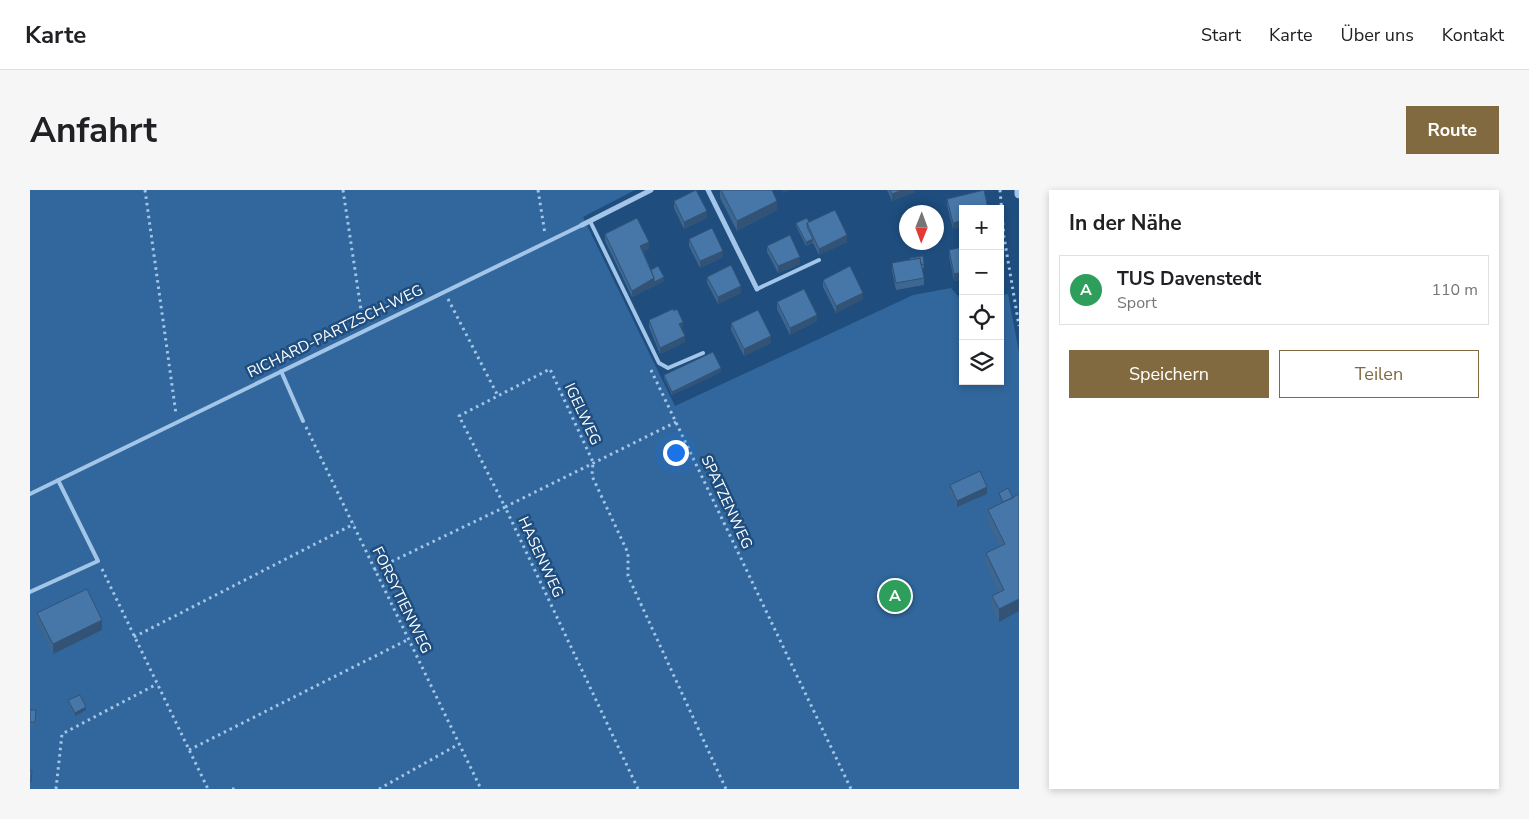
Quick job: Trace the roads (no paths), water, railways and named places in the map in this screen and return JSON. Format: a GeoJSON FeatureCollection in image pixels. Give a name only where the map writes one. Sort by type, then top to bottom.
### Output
{"type":"FeatureCollection","features":[{"type":"Feature","properties":{"kind":"street","name":"RICHARD-PARTZSCH-WEG"},"geometry":{"type":"LineString","coordinates":[[582,224],[651,190]]}},
{"type":"Feature","properties":{"kind":"street"},"geometry":{"type":"LineString","coordinates":[[708,190],[757,289]]}},
{"type":"Feature","properties":{"kind":"lane"},"geometry":{"type":"LineString","coordinates":[[590,221],[659,363],[668,368],[703,353]]}},
{"type":"Feature","properties":{"kind":"lane","name":"RICHARD-PARTZSCH-WEG"},"geometry":{"type":"LineString","coordinates":[[30,494],[582,224]]}},
{"type":"Feature","properties":{"kind":"lane"},"geometry":{"type":"LineString","coordinates":[[757,289],[819,260]]}},
{"type":"Feature","properties":{"kind":"lane"},"geometry":{"type":"LineString","coordinates":[[281,371],[303,421]]}},
{"type":"Feature","properties":{"kind":"lane"},"geometry":{"type":"LineString","coordinates":[[30,592],[98,562],[58,480]]}},
{"type":"Feature","properties":{"kind":"place","name":"TUS Davenstedt"},"geometry":{"type":"Point","coordinates":[895,596]}}]}
